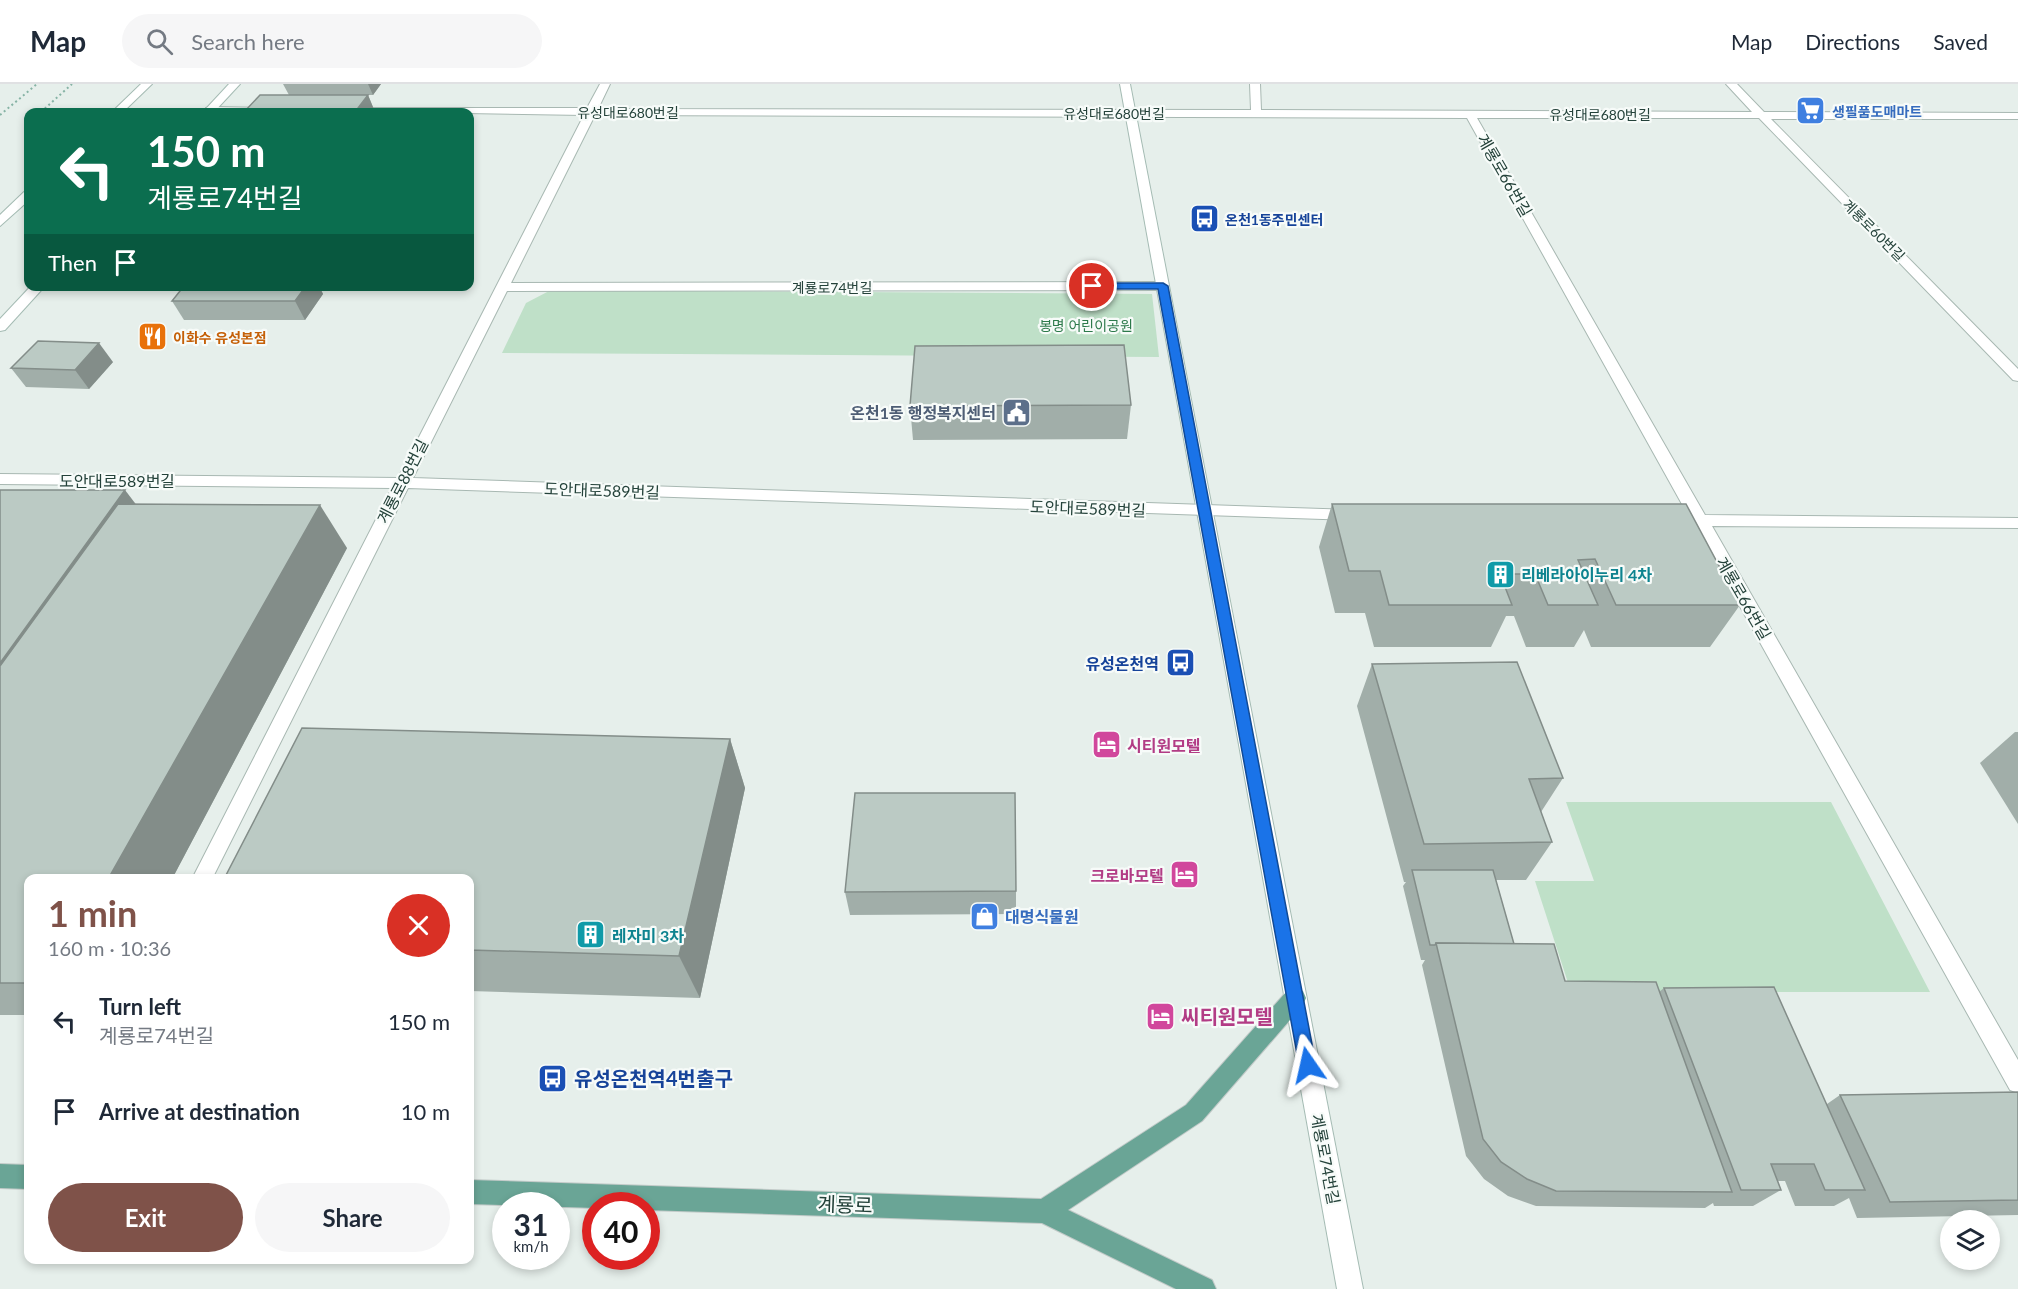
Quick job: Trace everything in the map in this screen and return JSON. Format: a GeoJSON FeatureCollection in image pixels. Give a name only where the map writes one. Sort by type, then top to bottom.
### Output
{"type":"FeatureCollection","features":[{"type":"Feature","properties":{"kind":"main road"},"geometry":{"type":"LineString","coordinates":[[1044,1211],[1194,1113],[1295,998]]}},
{"type":"Feature","properties":{"kind":"main road"},"geometry":{"type":"LineString","coordinates":[[0,1176],[24,1177]]}},
{"type":"Feature","properties":{"kind":"main road","name":"계룡로"},"geometry":{"type":"LineString","coordinates":[[474,1192],[1044,1211],[1203,1289]]}},
{"type":"Feature","properties":{"kind":"street"},"geometry":{"type":"LineString","coordinates":[[121,108],[147,84]]}},
{"type":"Feature","properties":{"kind":"street"},"geometry":{"type":"LineString","coordinates":[[212,108],[235,84]]}},
{"type":"Feature","properties":{"kind":"street","name":"계룡로88번길"},"geometry":{"type":"LineString","coordinates":[[205,874],[605,84]]}},
{"type":"Feature","properties":{"kind":"street","name":"계룡로74번길"},"geometry":{"type":"LineString","coordinates":[[1125,84],[1350,1289]]}},
{"type":"Feature","properties":{"kind":"street"},"geometry":{"type":"LineString","coordinates":[[1255,84],[1256,113]]}},
{"type":"Feature","properties":{"kind":"street","name":"계룡로60번길"},"geometry":{"type":"LineString","coordinates":[[1731,84],[2018,377]]}},
{"type":"Feature","properties":{"kind":"street","name":"유성대로680번길"},"geometry":{"type":"LineString","coordinates":[[474,111],[2018,116]]}},
{"type":"Feature","properties":{"kind":"street","name":"계룡로66번길"},"geometry":{"type":"LineString","coordinates":[[1470,114],[2018,1082]]}},
{"type":"Feature","properties":{"kind":"street"},"geometry":{"type":"LineString","coordinates":[[0,222],[24,199]]}},
{"type":"Feature","properties":{"kind":"street","name":"계룡로74번길"},"geometry":{"type":"LineString","coordinates":[[501,287],[1163,286]]}},
{"type":"Feature","properties":{"kind":"street"},"geometry":{"type":"LineString","coordinates":[[0,327],[34,291]]}},
{"type":"Feature","properties":{"kind":"street","name":"도안대로589번길"},"geometry":{"type":"LineString","coordinates":[[0,479],[401,483],[1204,512],[1370,515]]}},
{"type":"Feature","properties":{"kind":"street"},"geometry":{"type":"LineString","coordinates":[[1653,520],[2018,523]]}},
{"type":"Feature","properties":{"kind":"path"},"geometry":{"type":"LineString","coordinates":[[0,114],[38,84]]}},
{"type":"Feature","properties":{"kind":"path"},"geometry":{"type":"LineString","coordinates":[[45,108],[72,84]]}},
{"type":"Feature","properties":{"kind":"green space","name":"봉명 어린이공원"},"geometry":{"type":"Polygon","coordinates":[[[551,290],[1152,294],[1159,357],[502,353],[526,303],[551,290]]]}},
{"type":"Feature","properties":{"kind":"green space"},"geometry":{"type":"Polygon","coordinates":[[[1566,802],[1831,802],[1930,992],[1571,992],[1535,881],[1594,881],[1566,802]]]}},
{"type":"Feature","properties":{"kind":"building"},"geometry":{"type":"Polygon","coordinates":[[[260,95],[368,95],[358,108],[248,108],[260,95]]]}},
{"type":"Feature","properties":{"kind":"building"},"geometry":{"type":"Polygon","coordinates":[[[180,291],[302,291],[295,301],[172,301],[180,291]]]}},
{"type":"Feature","properties":{"kind":"building"},"geometry":{"type":"Polygon","coordinates":[[[38,341],[99,343],[75,370],[11,368],[38,341]]]}},
{"type":"Feature","properties":{"kind":"building"},"geometry":{"type":"Polygon","coordinates":[[[1124,345],[1131,405],[910,406],[915,346],[1124,345]]]}},
{"type":"Feature","properties":{"kind":"building"},"geometry":{"type":"Polygon","coordinates":[[[0,490],[125,490],[0,663],[0,490]]]}},
{"type":"Feature","properties":{"kind":"building"},"geometry":{"type":"Polygon","coordinates":[[[118,504],[320,505],[111,874],[24,874],[24,983],[0,983],[0,666],[118,504]]]}},
{"type":"Feature","properties":{"kind":"building"},"geometry":{"type":"Polygon","coordinates":[[[1332,504],[1686,504],[1740,605],[1616,605],[1595,559],[1578,560],[1598,605],[1548,605],[1535,574],[1500,574],[1512,605],[1389,605],[1380,571],[1349,571],[1332,504]]]}},
{"type":"Feature","properties":{"kind":"building"},"geometry":{"type":"Polygon","coordinates":[[[1517,662],[1563,778],[1529,779],[1552,842],[1424,844],[1372,664],[1517,662]]]}},
{"type":"Feature","properties":{"kind":"building","name":"레자미 3차"},"geometry":{"type":"Polygon","coordinates":[[[302,728],[730,739],[679,956],[474,950],[474,874],[227,874],[302,728]]]}},
{"type":"Feature","properties":{"kind":"building"},"geometry":{"type":"Polygon","coordinates":[[[855,793],[1015,793],[1016,891],[845,892],[855,793]]]}},
{"type":"Feature","properties":{"kind":"building"},"geometry":{"type":"Polygon","coordinates":[[[1412,870],[1493,870],[1514,944],[1436,943],[1430,945],[1412,870]]]}},
{"type":"Feature","properties":{"kind":"building"},"geometry":{"type":"Polygon","coordinates":[[[1436,943],[1554,944],[1565,981],[1656,982],[1732,1192],[1556,1191],[1527,1179],[1501,1162],[1483,1139],[1436,943]]]}},
{"type":"Feature","properties":{"kind":"building"},"geometry":{"type":"Polygon","coordinates":[[[1774,987],[1865,1190],[1825,1190],[1814,1164],[1771,1164],[1781,1190],[1741,1190],[1664,988],[1774,987]]]}},
{"type":"Feature","properties":{"kind":"building"},"geometry":{"type":"Polygon","coordinates":[[[2018,1092],[2018,1200],[1890,1202],[1840,1095],[2018,1092]]]}},
{"type":"Feature","properties":{"kind":"place","name":"생필품도매마트"},"geometry":{"type":"Point","coordinates":[1811,111]}},
{"type":"Feature","properties":{"kind":"place","name":"온천1동주민센터"},"geometry":{"type":"Point","coordinates":[1204,219]}},
{"type":"Feature","properties":{"kind":"place","name":"이화수 유성본점"},"geometry":{"type":"Point","coordinates":[152,337]}},
{"type":"Feature","properties":{"kind":"place","name":"온천1동 행정복지센터"},"geometry":{"type":"Point","coordinates":[1017,412]}},
{"type":"Feature","properties":{"kind":"place","name":"리베라아이누리 4차"},"geometry":{"type":"Point","coordinates":[1500,574]}},
{"type":"Feature","properties":{"kind":"place","name":"유성온천역"},"geometry":{"type":"Point","coordinates":[1180,663]}},
{"type":"Feature","properties":{"kind":"place","name":"시티원모텔"},"geometry":{"type":"Point","coordinates":[1106,745]}},
{"type":"Feature","properties":{"kind":"place","name":"크로바모텔"},"geometry":{"type":"Point","coordinates":[1185,875]}},
{"type":"Feature","properties":{"kind":"place","name":"대명식물원"},"geometry":{"type":"Point","coordinates":[984,916]}},
{"type":"Feature","properties":{"kind":"place","name":"레자미 3차"},"geometry":{"type":"Point","coordinates":[591,935]}},
{"type":"Feature","properties":{"kind":"place","name":"씨티원모텔"},"geometry":{"type":"Point","coordinates":[1160,1016]}},
{"type":"Feature","properties":{"kind":"place","name":"유성온천역4번출구"},"geometry":{"type":"Point","coordinates":[553,1078]}},
{"type":"Feature","properties":{"kind":"route"},"geometry":{"type":"LineString","coordinates":[[1092,286],[1163,286],[1308,1065]]}}]}
